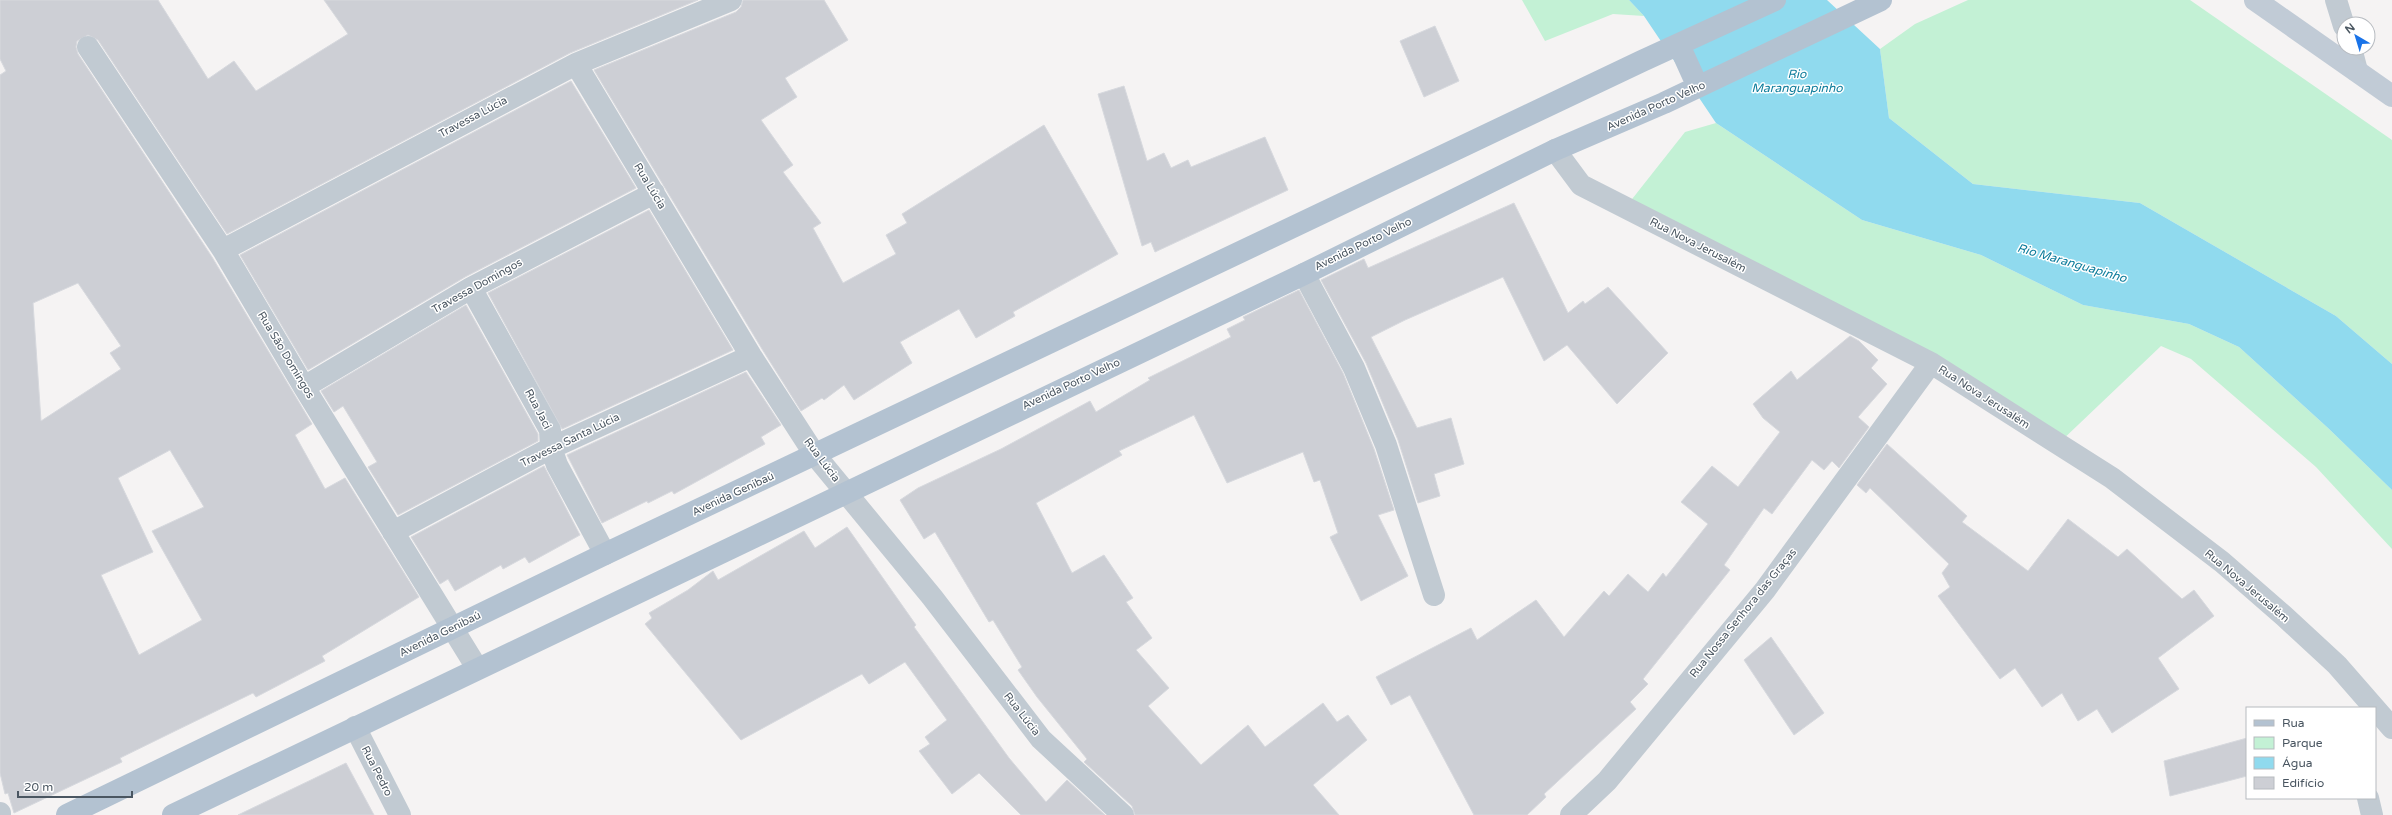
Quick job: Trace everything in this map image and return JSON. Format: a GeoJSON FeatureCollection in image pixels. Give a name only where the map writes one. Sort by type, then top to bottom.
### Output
{"type":"FeatureCollection","features":[{"type":"Feature","properties":{"kind":"main road"},"geometry":{"type":"LineString","coordinates":[[815,455],[1642,61],[1776,0]]}},
{"type":"Feature","properties":{"kind":"main road","name":"Avenida Porto Velho"},"geometry":{"type":"LineString","coordinates":[[846,491],[1304,274],[1555,150],[1664,103],[1881,0]]}},
{"type":"Feature","properties":{"kind":"main road"},"geometry":{"type":"LineString","coordinates":[[2255,0],[2392,96]]}},
{"type":"Feature","properties":{"kind":"main road"},"geometry":{"type":"LineString","coordinates":[[1679,44],[1698,87]]}},
{"type":"Feature","properties":{"kind":"main road","name":"Avenida Genibaú"},"geometry":{"type":"LineString","coordinates":[[67,815],[605,554],[815,455]]}},
{"type":"Feature","properties":{"kind":"main road"},"geometry":{"type":"LineString","coordinates":[[173,815],[846,491]]}},
{"type":"Feature","properties":{"kind":"street","name":"Travessa Lúcia"},"geometry":{"type":"LineString","coordinates":[[223,250],[576,64],[731,0]]}},
{"type":"Feature","properties":{"kind":"street"},"geometry":{"type":"LineString","coordinates":[[2336,0],[2341,16]]}},
{"type":"Feature","properties":{"kind":"street","name":"Rua São Domingos"},"geometry":{"type":"LineString","coordinates":[[88,47],[223,250],[304,387],[477,668]]}},
{"type":"Feature","properties":{"kind":"street"},"geometry":{"type":"LineString","coordinates":[[2353,56],[2357,71]]}},
{"type":"Feature","properties":{"kind":"street","name":"Rua Lúcia"},"geometry":{"type":"LineString","coordinates":[[576,64],[751,356],[815,455],[932,598],[1041,739],[1123,815]]}},
{"type":"Feature","properties":{"kind":"street","name":"Rua Nova Jerusalém"},"geometry":{"type":"LineString","coordinates":[[1555,150],[1580,185],[1931,363],[2112,478],[2222,562],[2336,665],[2368,704]]}},
{"type":"Feature","properties":{"kind":"street","name":"Travessa Domingos"},"geometry":{"type":"LineString","coordinates":[[304,387],[471,288],[654,193]]}},
{"type":"Feature","properties":{"kind":"street"},"geometry":{"type":"LineString","coordinates":[[1304,274],[1354,368],[1386,445],[1434,595]]}},
{"type":"Feature","properties":{"kind":"street","name":"Rua Jaci"},"geometry":{"type":"LineString","coordinates":[[471,288],[550,430],[551,448],[557,465],[605,554]]}},
{"type":"Feature","properties":{"kind":"street","name":"Travessa Santa Lúcia"},"geometry":{"type":"LineString","coordinates":[[393,532],[551,448],[751,356]]}},
{"type":"Feature","properties":{"kind":"street","name":"Rua Nossa Senhora das Graças"},"geometry":{"type":"LineString","coordinates":[[1571,815],[1607,781],[1765,590],[1931,363]]}},
{"type":"Feature","properties":{"kind":"street","name":"Rua Nova Jerusalém"},"geometry":{"type":"LineString","coordinates":[[2376,712],[2392,728]]}},
{"type":"Feature","properties":{"kind":"street","name":"Rua Pedro"},"geometry":{"type":"LineString","coordinates":[[355,727],[400,815]]}},
{"type":"Feature","properties":{"kind":"street"},"geometry":{"type":"LineString","coordinates":[[2368,799],[2372,815]]}},
{"type":"Feature","properties":{"kind":"green space"},"geometry":{"type":"Polygon","coordinates":[[[1522,0],[1629,0],[1644,16],[1613,14],[1545,41],[1522,0]]]}},
{"type":"Feature","properties":{"kind":"green space"},"geometry":{"type":"Polygon","coordinates":[[[1968,0],[2190,0],[2392,140],[2392,364],[2336,316],[2140,203],[1973,184],[1889,118],[1880,49],[1915,24],[1968,0]]]}},
{"type":"Feature","properties":{"kind":"green space"},"geometry":{"type":"Polygon","coordinates":[[[1716,123],[1862,220],[1981,255],[2083,305],[2189,324],[2239,347],[2328,428],[2392,490],[2392,549],[2316,467],[2191,359],[2161,346],[2058,444],[1625,208],[1685,132],[1716,123]]]}},
{"type":"Feature","properties":{"kind":"water","name":"Rio Maranguapinho"},"geometry":{"type":"Polygon","coordinates":[[[1629,0],[1827,0],[1880,49],[1889,118],[1973,184],[2140,203],[2336,316],[2392,364],[2392,490],[2328,428],[2239,347],[2189,324],[2083,305],[1981,255],[1862,220],[1716,123],[1644,16],[1629,0]]]}},
{"type":"Feature","properties":{"kind":"building"},"geometry":{"type":"Polygon","coordinates":[[[0,0],[158,0],[208,79],[234,61],[256,91],[348,34],[324,0],[698,0],[570,53],[227,234],[98,40],[88,35],[77,41],[76,47],[78,54],[212,257],[312,424],[295,435],[325,489],[345,478],[419,597],[322,656],[325,661],[256,697],[253,693],[175,731],[120,758],[122,762],[14,813],[8,793],[5,794],[0,773],[0,75],[6,71],[0,59],[0,0]],[[78,283],[33,303],[41,421],[121,369],[110,353],[121,346],[78,283]],[[170,450],[118,478],[153,552],[101,575],[139,655],[202,620],[152,531],[204,507],[170,450]]]}},
{"type":"Feature","properties":{"kind":"building"},"geometry":{"type":"Polygon","coordinates":[[[743,0],[824,0],[848,40],[785,78],[797,97],[761,120],[793,165],[783,172],[821,223],[813,228],[843,283],[896,254],[886,235],[907,223],[902,214],[1044,125],[1118,254],[1013,312],[1015,316],[976,338],[959,309],[900,342],[912,363],[854,400],[844,385],[824,400],[822,398],[801,411],[594,70],[736,12],[741,7],[743,0]]]}},
{"type":"Feature","properties":{"kind":"building"},"geometry":{"type":"Polygon","coordinates":[[[1435,26],[1459,81],[1424,97],[1400,41],[1435,26]]]}},
{"type":"Feature","properties":{"kind":"building"},"geometry":{"type":"Polygon","coordinates":[[[571,81],[636,188],[465,277],[308,370],[240,255],[571,81]]]}},
{"type":"Feature","properties":{"kind":"building"},"geometry":{"type":"Polygon","coordinates":[[[1124,86],[1147,161],[1164,153],[1171,168],[1188,160],[1191,167],[1265,137],[1288,190],[1155,252],[1151,242],[1142,246],[1098,94],[1124,86]]]}},
{"type":"Feature","properties":{"kind":"building"},"geometry":{"type":"Polygon","coordinates":[[[1514,203],[1568,313],[1583,301],[1585,304],[1608,287],[1668,353],[1617,404],[1567,345],[1544,361],[1503,277],[1405,320],[1371,337],[1417,428],[1451,418],[1464,464],[1434,474],[1440,496],[1418,503],[1398,440],[1366,363],[1321,280],[1364,259],[1368,268],[1514,203]]]}},
{"type":"Feature","properties":{"kind":"building"},"geometry":{"type":"Polygon","coordinates":[[[649,210],[733,350],[562,429],[488,293],[649,210]]]}},
{"type":"Feature","properties":{"kind":"building"},"geometry":{"type":"Polygon","coordinates":[[[1299,290],[1343,373],[1374,449],[1394,510],[1378,515],[1408,576],[1361,601],[1330,537],[1338,533],[1320,480],[1314,482],[1303,452],[1227,483],[1194,415],[1119,451],[1122,455],[1036,503],[1072,573],[1104,555],[1133,598],[1126,602],[1152,638],[1136,650],[1169,688],[1148,706],[1201,765],[1248,725],[1265,747],[1323,703],[1337,722],[1348,715],[1367,740],[1313,785],[1339,815],[1135,815],[1132,806],[1084,762],[1087,759],[1037,697],[1018,670],[1022,667],[993,620],[989,622],[935,532],[924,539],[900,500],[918,488],[1001,449],[1090,401],[1096,412],[1150,380],[1148,378],[1231,337],[1227,329],[1245,320],[1243,317],[1299,290]]]}},
{"type":"Feature","properties":{"kind":"building"},"geometry":{"type":"Polygon","coordinates":[[[466,305],[538,434],[538,441],[398,515],[368,467],[377,462],[343,406],[334,412],[321,391],[466,305]]]}},
{"type":"Feature","properties":{"kind":"building"},"geometry":{"type":"Polygon","coordinates":[[[1850,336],[1859,341],[1878,360],[1871,368],[1887,384],[1858,417],[1869,427],[1839,468],[1832,461],[1824,470],[1812,460],[1772,514],[1764,508],[1724,565],[1730,570],[1643,679],[1648,684],[1630,702],[1636,709],[1544,794],[1546,797],[1527,815],[1474,815],[1410,695],[1391,705],[1376,677],[1471,628],[1477,640],[1536,600],[1564,637],[1604,591],[1609,596],[1628,574],[1648,592],[1663,573],[1666,577],[1708,524],[1681,502],[1712,466],[1738,487],[1780,432],[1763,418],[1753,404],[1791,371],[1797,380],[1850,336]]]}},
{"type":"Feature","properties":{"kind":"building"},"geometry":{"type":"Polygon","coordinates":[[[746,372],[781,425],[761,437],[765,444],[674,494],[672,491],[648,503],[647,501],[602,523],[567,455],[746,372]]]}},
{"type":"Feature","properties":{"kind":"building"},"geometry":{"type":"Polygon","coordinates":[[[1887,444],[1967,516],[1962,522],[2028,571],[2068,519],[2118,557],[2127,549],[2182,599],[2194,590],[2214,616],[2158,658],[2179,689],[2112,733],[2097,709],[2078,721],[2062,693],[2042,707],[2015,668],[2000,679],[1938,596],[1950,587],[1942,573],[1949,564],[1870,488],[1866,493],[1857,485],[1887,444]]]}},
{"type":"Feature","properties":{"kind":"building"},"geometry":{"type":"Polygon","coordinates":[[[544,466],[580,535],[529,563],[525,557],[503,569],[501,565],[455,591],[448,579],[440,584],[411,537],[544,466]]]}},
{"type":"Feature","properties":{"kind":"building"},"geometry":{"type":"Polygon","coordinates":[[[847,527],[916,625],[914,627],[1009,758],[1046,802],[1067,780],[1105,815],[1021,815],[979,773],[952,794],[919,751],[930,744],[925,737],[947,720],[905,662],[869,684],[862,674],[741,740],[645,624],[652,618],[649,613],[688,590],[713,571],[718,580],[804,531],[815,548],[847,527]]]}},
{"type":"Feature","properties":{"kind":"building"},"geometry":{"type":"Polygon","coordinates":[[[1771,637],[1824,713],[1794,735],[1744,660],[1771,637]]]}},
{"type":"Feature","properties":{"kind":"building"},"geometry":{"type":"Polygon","coordinates":[[[2246,738],[2246,776],[2170,796],[2164,761],[2246,738]]]}},
{"type":"Feature","properties":{"kind":"building"},"geometry":{"type":"Polygon","coordinates":[[[346,763],[374,815],[238,815],[313,779],[346,763]]]}}]}
